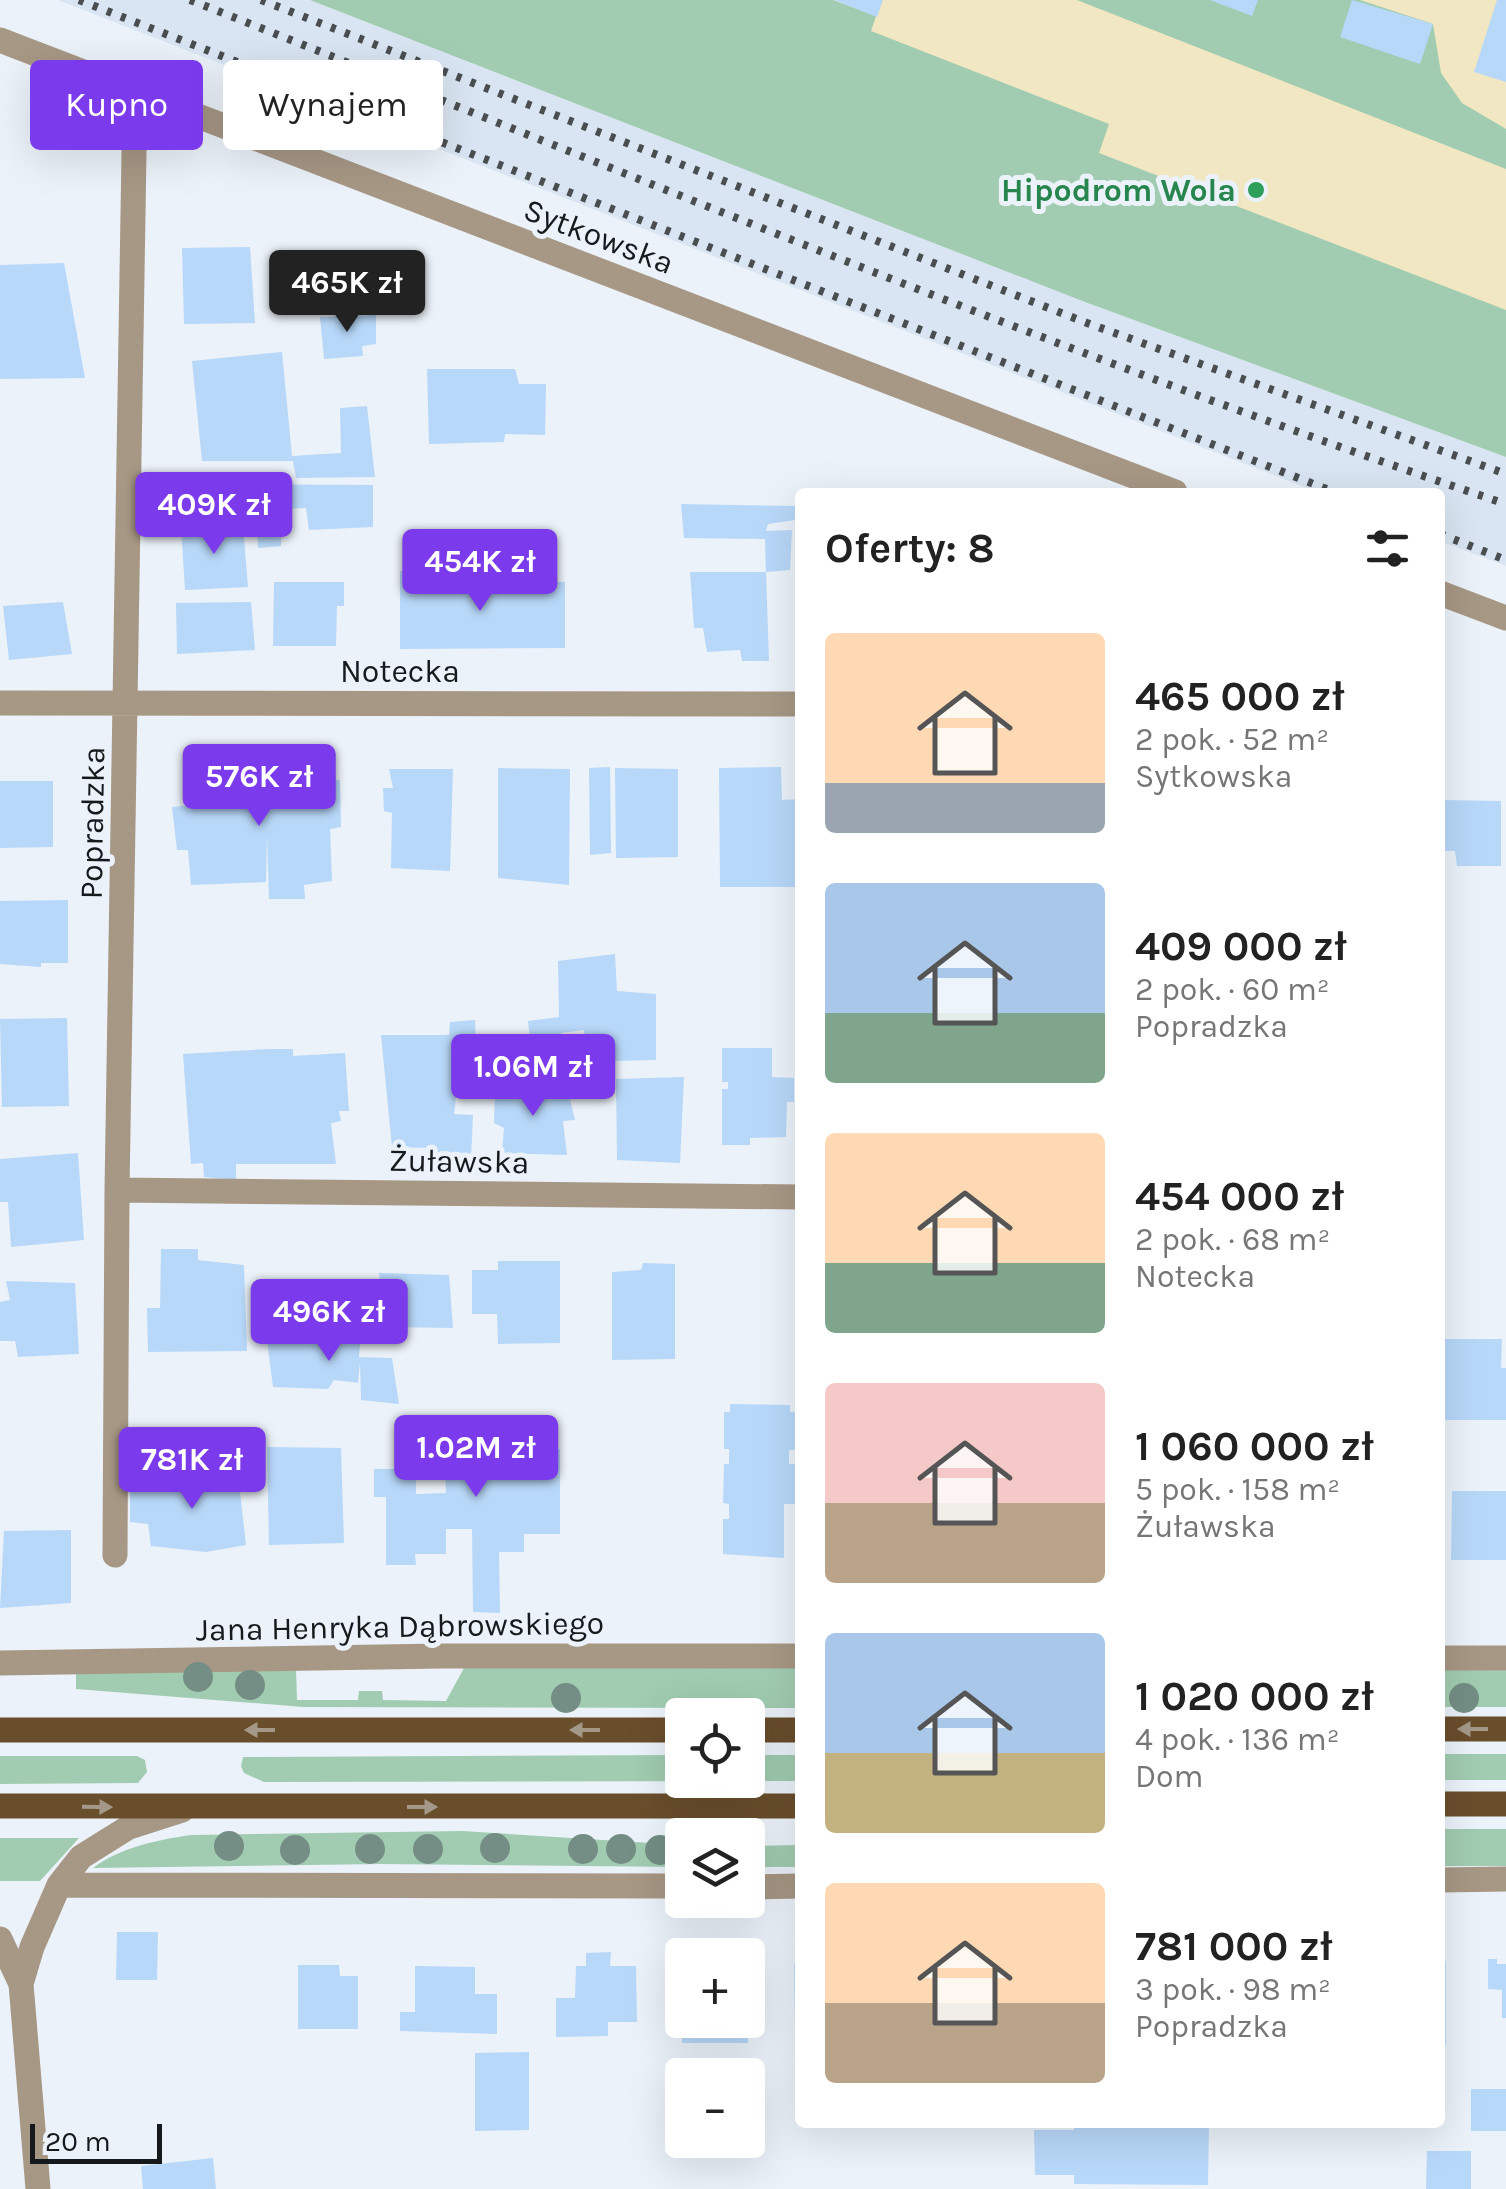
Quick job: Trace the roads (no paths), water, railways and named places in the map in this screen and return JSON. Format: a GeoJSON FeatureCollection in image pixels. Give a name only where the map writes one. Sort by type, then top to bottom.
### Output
{"type":"FeatureCollection","features":[{"type":"Feature","properties":{"kind":"main road"},"geometry":{"type":"LineString","coordinates":[[1445,1729],[1506,1729]]}},
{"type":"Feature","properties":{"kind":"main road"},"geometry":{"type":"LineString","coordinates":[[0,1730],[665,1730]]}},
{"type":"Feature","properties":{"kind":"main road"},"geometry":{"type":"LineString","coordinates":[[765,1730],[795,1730]]}},
{"type":"Feature","properties":{"kind":"main road"},"geometry":{"type":"LineString","coordinates":[[1445,1804],[1506,1804]]}},
{"type":"Feature","properties":{"kind":"main road"},"geometry":{"type":"LineString","coordinates":[[0,1806],[795,1806]]}},
{"type":"Feature","properties":{"kind":"street","name":"Sytkowska"},"geometry":{"type":"LineString","coordinates":[[0,40],[52,60]]}},
{"type":"Feature","properties":{"kind":"street","name":"Sytkowska"},"geometry":{"type":"LineString","coordinates":[[203,118],[1164,488]]}},
{"type":"Feature","properties":{"kind":"street","name":"Popradzka"},"geometry":{"type":"LineString","coordinates":[[115,1555],[134,150]]}},
{"type":"Feature","properties":{"kind":"street"},"geometry":{"type":"LineString","coordinates":[[1445,596],[1506,618]]}},
{"type":"Feature","properties":{"kind":"street","name":"Notecka"},"geometry":{"type":"LineString","coordinates":[[0,703],[795,704]]}},
{"type":"Feature","properties":{"kind":"street","name":"Żuławska"},"geometry":{"type":"LineString","coordinates":[[117,1190],[795,1197]]}},
{"type":"Feature","properties":{"kind":"street","name":"Jana Henryka Dąbrowskiego"},"geometry":{"type":"LineString","coordinates":[[0,1663],[443,1656],[795,1656]]}},
{"type":"Feature","properties":{"kind":"street"},"geometry":{"type":"LineString","coordinates":[[1445,1658],[1506,1658]]}},
{"type":"Feature","properties":{"kind":"street"},"geometry":{"type":"LineString","coordinates":[[21,1984],[58,1885],[81,1857],[110,1836],[162,1814],[202,1808]]}},
{"type":"Feature","properties":{"kind":"street"},"geometry":{"type":"LineString","coordinates":[[1445,1880],[1506,1879]]}},
{"type":"Feature","properties":{"kind":"street"},"geometry":{"type":"LineString","coordinates":[[58,1885],[665,1886]]}},
{"type":"Feature","properties":{"kind":"street"},"geometry":{"type":"LineString","coordinates":[[765,1886],[795,1886]]}},
{"type":"Feature","properties":{"kind":"street"},"geometry":{"type":"LineString","coordinates":[[0,1939],[21,1984],[38,2189]]}},
{"type":"Feature","properties":{"kind":"railway"},"geometry":{"type":"LineString","coordinates":[[79,0],[1324,488]]}},
{"type":"Feature","properties":{"kind":"railway"},"geometry":{"type":"LineString","coordinates":[[190,0],[1009,324],[1174,387],[1506,504]]}},
{"type":"Feature","properties":{"kind":"railway"},"geometry":{"type":"LineString","coordinates":[[261,0],[1087,323],[1506,474]]}},
{"type":"Feature","properties":{"kind":"railway"},"geometry":{"type":"LineString","coordinates":[[1445,536],[1506,560]]}},
{"type":"Feature","properties":{"kind":"place","name":"Hipodrom Wola"},"geometry":{"type":"Point","coordinates":[1256,190]}}]}
